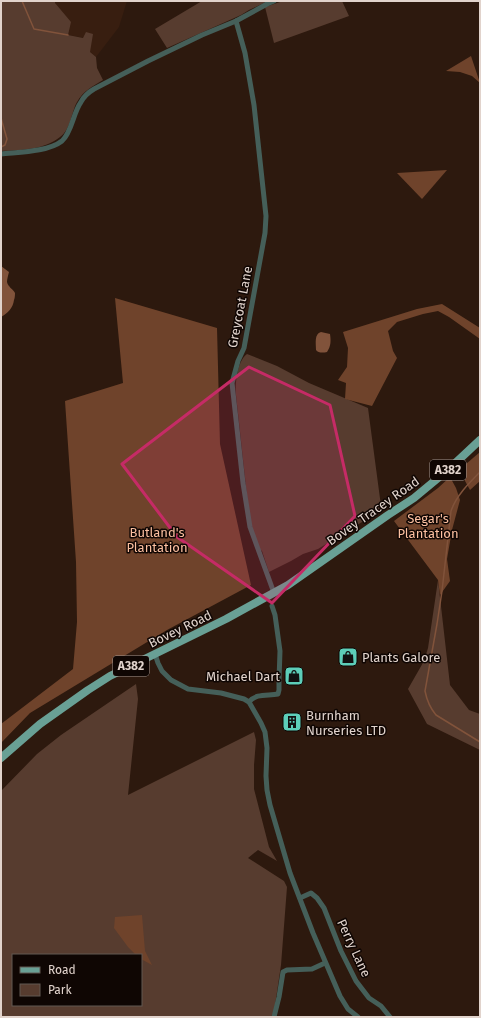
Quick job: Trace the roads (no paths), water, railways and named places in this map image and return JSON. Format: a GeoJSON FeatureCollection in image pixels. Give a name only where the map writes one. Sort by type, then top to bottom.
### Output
{"type":"FeatureCollection","features":[{"type":"Feature","properties":{"kind":"main road","name":"Bovey Tracey Road"},"geometry":{"type":"LineString","coordinates":[[274,594],[304,575],[414,498],[449,469],[480,440]]}},
{"type":"Feature","properties":{"kind":"main road","name":"Bovey Road"},"geometry":{"type":"LineString","coordinates":[[1,758],[40,724],[110,676],[274,594]]}},
{"type":"Feature","properties":{"kind":"street"},"geometry":{"type":"LineString","coordinates":[[1,154],[52,146],[62,140],[69,130],[80,102],[88,93],[148,61],[202,35],[236,21],[274,1]]}},
{"type":"Feature","properties":{"kind":"street","name":"Greycoat Lane"},"geometry":{"type":"LineString","coordinates":[[236,21],[245,53],[254,105],[265,204],[265,233],[244,348],[238,361],[232,383],[243,483],[250,527],[274,594]]}},
{"type":"Feature","properties":{"kind":"street"},"geometry":{"type":"LineString","coordinates":[[249,702],[252,698],[257,696],[278,694],[279,690],[280,651],[275,615],[272,606]]}},
{"type":"Feature","properties":{"kind":"street"},"geometry":{"type":"LineString","coordinates":[[155,654],[162,671],[171,680],[188,689],[222,693],[244,699],[249,702],[261,723],[265,732],[267,748],[267,790],[290,873],[325,963],[340,996],[348,1009],[358,1017]]}},
{"type":"Feature","properties":{"kind":"street","name":"Perry Lane"},"geometry":{"type":"LineString","coordinates":[[300,898],[311,893],[317,898],[324,908],[341,951],[356,981],[369,998],[381,1006],[390,1017]]}},
{"type":"Feature","properties":{"kind":"street"},"geometry":{"type":"LineString","coordinates":[[274,1017],[283,972],[287,970],[312,969],[325,963]]}},
{"type":"Feature","properties":{"kind":"waterway"},"geometry":{"type":"LineString","coordinates":[[22,1],[34,29],[68,35]]}},
{"type":"Feature","properties":{"kind":"waterway"},"geometry":{"type":"LineString","coordinates":[[1,118],[7,139],[5,145],[1,147]]}},
{"type":"Feature","properties":{"kind":"waterway"},"geometry":{"type":"LineString","coordinates":[[480,472],[459,495],[451,511],[442,591],[425,691],[429,704],[436,715],[480,742]]}},
{"type":"Feature","properties":{"kind":"place","name":"Plants Galore"},"geometry":{"type":"Point","coordinates":[348,657]}},
{"type":"Feature","properties":{"kind":"place","name":"Michael Dart"},"geometry":{"type":"Point","coordinates":[294,676]}},
{"type":"Feature","properties":{"kind":"place","name":"Burnham Nurseries LTD"},"geometry":{"type":"Point","coordinates":[292,722]}},
{"type":"Feature","properties":{"kind":"park label","name":"Segar's Plantation"},"geometry":{"type":"Point","coordinates":[428,526]}},
{"type":"Feature","properties":{"kind":"park label","name":"Butland's Plantation"},"geometry":{"type":"Point","coordinates":[157,540]}}]}
